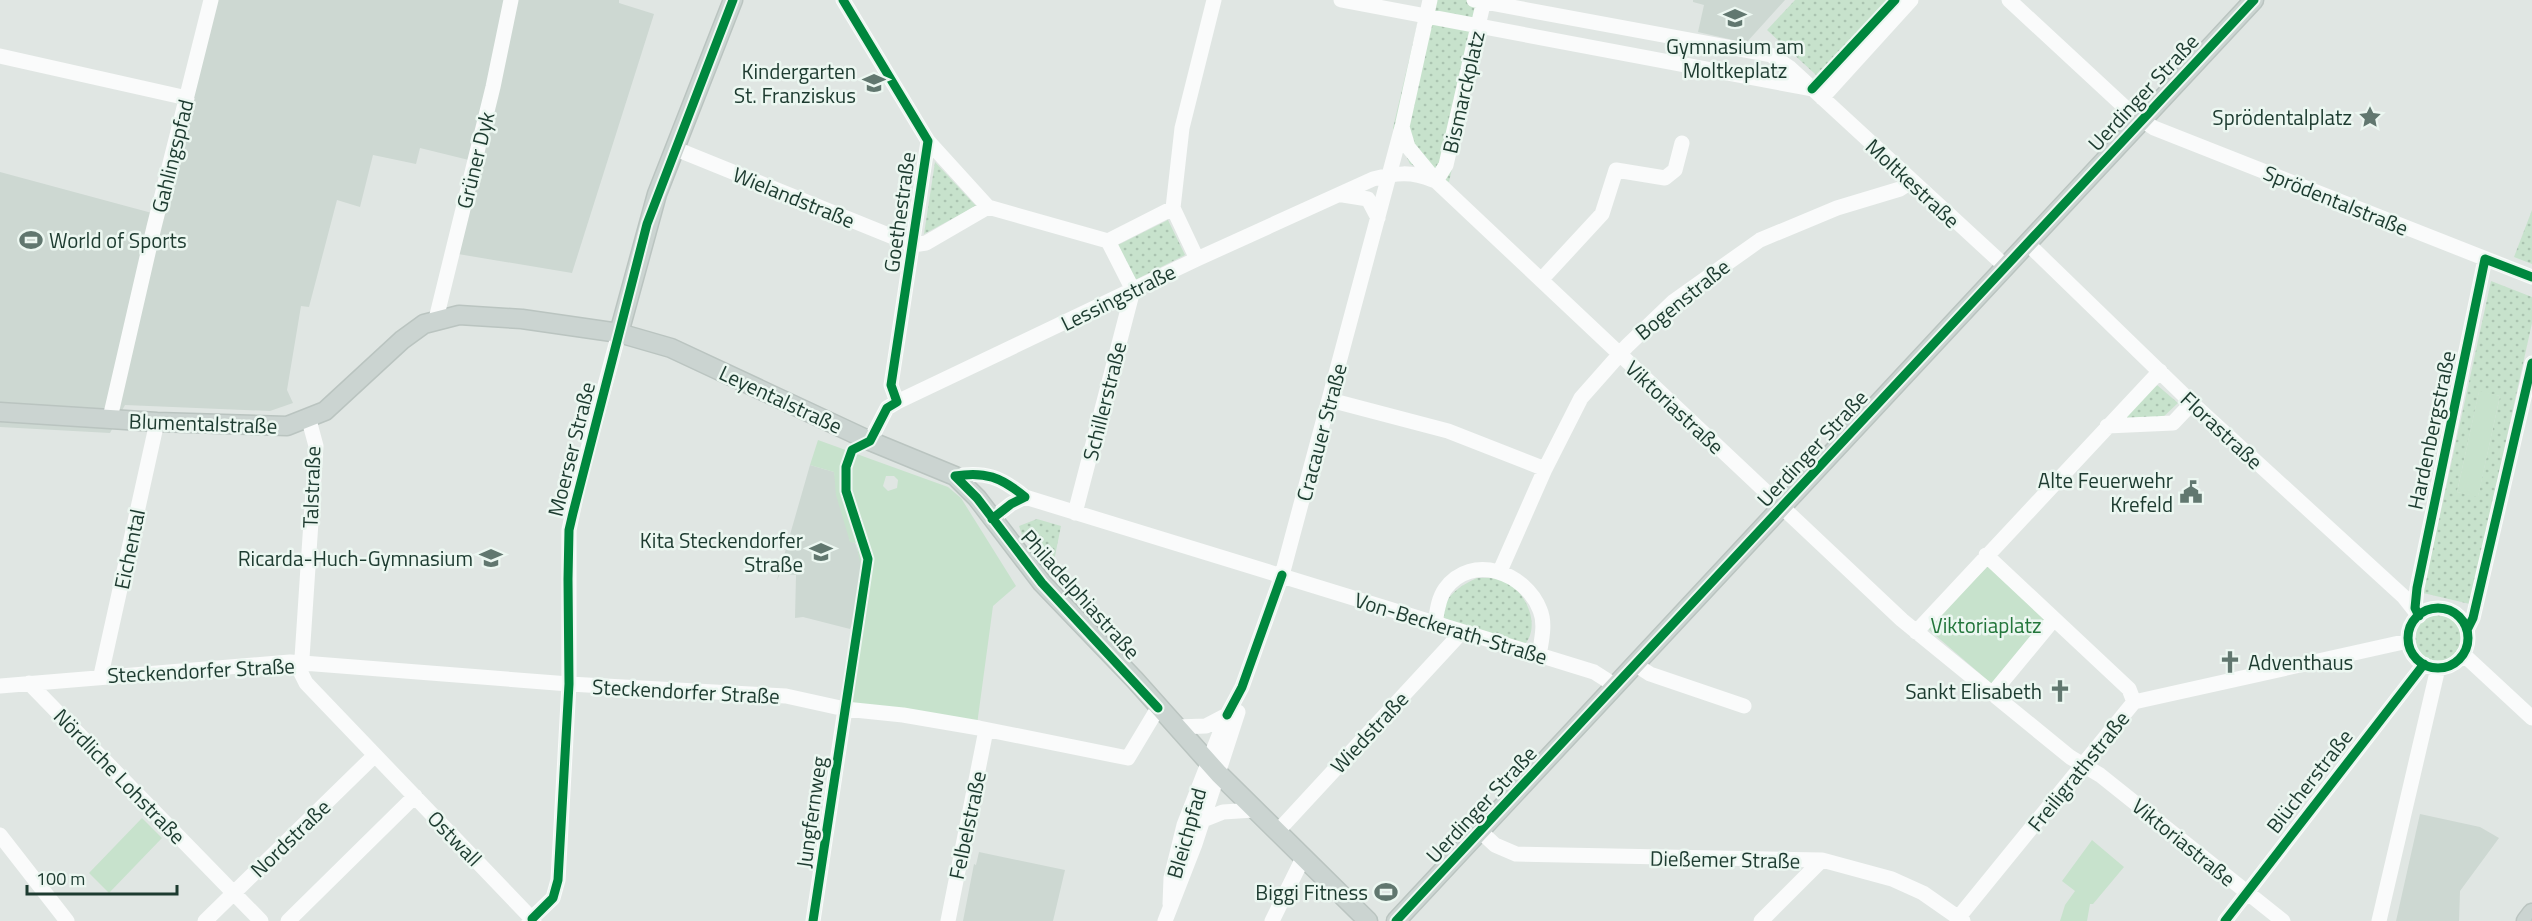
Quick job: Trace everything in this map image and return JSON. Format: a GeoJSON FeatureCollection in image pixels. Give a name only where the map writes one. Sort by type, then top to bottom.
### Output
{"type":"FeatureCollection","features":[{"type":"Feature","properties":{"kind":"main road","name":"Moerser Straße"},"geometry":{"type":"LineString","coordinates":[[619,333],[647,224],[733,0]]}},
{"type":"Feature","properties":{"kind":"main road","name":"Uerdinger Straße"},"geometry":{"type":"LineString","coordinates":[[1396,921],[2254,0]]}},
{"type":"Feature","properties":{"kind":"main road","name":"Blumentalstraße"},"geometry":{"type":"LineString","coordinates":[[0,412],[156,422],[286,426],[309,420],[335,404],[413,331],[436,319],[470,315],[619,333]]}},
{"type":"Feature","properties":{"kind":"main road","name":"Leyentalstraße"},"geometry":{"type":"LineString","coordinates":[[619,333],[671,348],[870,441],[955,476]]}},
{"type":"Feature","properties":{"kind":"main road","name":"Philadelphiastraße"},"geometry":{"type":"LineString","coordinates":[[955,476],[977,498],[1042,583],[1213,768],[1368,921]]}},
{"type":"Feature","properties":{"kind":"main road"},"geometry":{"type":"LineString","coordinates":[[2526,921],[2532,913]]}},
{"type":"Feature","properties":{"kind":"street","name":"Gahlingspfad"},"geometry":{"type":"LineString","coordinates":[[110,418],[211,0]]}},
{"type":"Feature","properties":{"kind":"street","name":"Grüner Dyk"},"geometry":{"type":"LineString","coordinates":[[436,319],[511,0]]}},
{"type":"Feature","properties":{"kind":"street","name":"Goethestraße"},"geometry":{"type":"LineString","coordinates":[[843,0],[928,141],[988,207],[926,243],[913,245]]}},
{"type":"Feature","properties":{"kind":"street"},"geometry":{"type":"LineString","coordinates":[[1197,259],[1173,208],[1182,128],[1214,0]]}},
{"type":"Feature","properties":{"kind":"street"},"geometry":{"type":"LineString","coordinates":[[1341,0],[1817,93],[1911,0]]}},
{"type":"Feature","properties":{"kind":"street"},"geometry":{"type":"LineString","coordinates":[[1389,175],[1430,0]]}},
{"type":"Feature","properties":{"kind":"street"},"geometry":{"type":"LineString","coordinates":[[2009,0],[2141,120]]}},
{"type":"Feature","properties":{"kind":"street","name":"Moltkestraße"},"geometry":{"type":"LineString","coordinates":[[1481,1],[1765,53],[1782,61],[2006,267]]}},
{"type":"Feature","properties":{"kind":"street","name":"Bismarckplatz"},"geometry":{"type":"LineString","coordinates":[[1436,181],[1446,165],[1478,25],[1481,1]]}},
{"type":"Feature","properties":{"kind":"street"},"geometry":{"type":"LineString","coordinates":[[1613,52],[1618,25]]}},
{"type":"Feature","properties":{"kind":"street"},"geometry":{"type":"LineString","coordinates":[[0,56],[187,98]]}},
{"type":"Feature","properties":{"kind":"street","name":"Sprödentalstraße"},"geometry":{"type":"LineString","coordinates":[[2141,120],[2532,277]]}},
{"type":"Feature","properties":{"kind":"street","name":"Viktoriastraße"},"geometry":{"type":"LineString","coordinates":[[1402,127],[1408,147],[1436,181],[1916,632]]}},
{"type":"Feature","properties":{"kind":"street","name":"Goethestraße"},"geometry":{"type":"LineString","coordinates":[[897,402],[891,385],[928,141]]}},
{"type":"Feature","properties":{"kind":"street"},"geometry":{"type":"LineString","coordinates":[[1541,280],[1602,214],[1616,170],[1665,178],[1675,170],[1682,143]]}},
{"type":"Feature","properties":{"kind":"street","name":"Wielandstraße"},"geometry":{"type":"LineString","coordinates":[[676,149],[913,245]]}},
{"type":"Feature","properties":{"kind":"street","name":"Viktoriastraße"},"geometry":{"type":"LineString","coordinates":[[1389,175],[1401,172],[1417,173],[1436,181]]}},
{"type":"Feature","properties":{"kind":"street","name":"Lessingstraße"},"geometry":{"type":"LineString","coordinates":[[897,402],[1197,259],[1340,194],[1389,175]]}},
{"type":"Feature","properties":{"kind":"street","name":"Cracauer Straße"},"geometry":{"type":"LineString","coordinates":[[1213,768],[1227,715],[1242,687],[1282,575],[1389,175]]}},
{"type":"Feature","properties":{"kind":"street","name":"Bogenstraße"},"geometry":{"type":"LineString","coordinates":[[1500,571],[1545,469],[1581,398],[1618,354],[1674,301],[1760,240],[1837,208],[1900,189],[1911,182]]}},
{"type":"Feature","properties":{"kind":"street"},"geometry":{"type":"LineString","coordinates":[[1340,194],[1368,199],[1378,218]]}},
{"type":"Feature","properties":{"kind":"street"},"geometry":{"type":"LineString","coordinates":[[988,207],[1108,241],[1173,208]]}},
{"type":"Feature","properties":{"kind":"street"},"geometry":{"type":"LineString","coordinates":[[1108,241],[1133,290]]}},
{"type":"Feature","properties":{"kind":"street","name":"Florastraße"},"geometry":{"type":"LineString","coordinates":[[2027,243],[2192,403],[2417,612]]}},
{"type":"Feature","properties":{"kind":"street","name":"Hardenbergstraße"},"geometry":{"type":"LineString","coordinates":[[2408,641],[2417,612],[2417,588],[2485,259]]}},
{"type":"Feature","properties":{"kind":"street","name":"Schillerstraße"},"geometry":{"type":"LineString","coordinates":[[1075,513],[1133,290]]}},
{"type":"Feature","properties":{"kind":"street","name":"Moerser Straße"},"geometry":{"type":"LineString","coordinates":[[532,920],[553,898],[558,880],[570,684],[569,530],[579,482],[619,333]]}},
{"type":"Feature","properties":{"kind":"street"},"geometry":{"type":"LineString","coordinates":[[2467,630],[2473,618],[2532,363]]}},
{"type":"Feature","properties":{"kind":"street"},"geometry":{"type":"LineString","coordinates":[[2083,765],[1916,632],[2160,371]]}},
{"type":"Feature","properties":{"kind":"street"},"geometry":{"type":"LineString","coordinates":[[1330,400],[1448,431],[1545,469]]}},
{"type":"Feature","properties":{"kind":"street"},"geometry":{"type":"LineString","coordinates":[[870,441],[887,408],[897,402]]}},
{"type":"Feature","properties":{"kind":"street"},"geometry":{"type":"LineString","coordinates":[[2107,426],[2173,423],[2192,403]]}},
{"type":"Feature","properties":{"kind":"street","name":"Talstraße"},"geometry":{"type":"LineString","coordinates":[[301,663],[315,446],[309,420]]}},
{"type":"Feature","properties":{"kind":"street","name":"Eichental"},"geometry":{"type":"LineString","coordinates":[[101,675],[156,422]]}},
{"type":"Feature","properties":{"kind":"street","name":"Leyentalstraße"},"geometry":{"type":"LineString","coordinates":[[955,476],[978,472],[1005,481],[1025,497],[1282,575]]}},
{"type":"Feature","properties":{"kind":"street"},"geometry":{"type":"LineString","coordinates":[[992,519],[1011,504],[1025,497]]}},
{"type":"Feature","properties":{"kind":"street"},"geometry":{"type":"LineString","coordinates":[[1986,555],[2129,689],[2134,702]]}},
{"type":"Feature","properties":{"kind":"street"},"geometry":{"type":"LineString","coordinates":[[1435,624],[1438,603],[1445,589],[1462,575],[1482,570],[1500,571],[1522,583],[1541,612],[1543,631],[1539,656]]}},
{"type":"Feature","properties":{"kind":"street","name":"Von-Beckerath-Straße"},"geometry":{"type":"LineString","coordinates":[[1282,575],[1461,633],[1594,672],[1616,686]]}},
{"type":"Feature","properties":{"kind":"street"},"geometry":{"type":"LineString","coordinates":[[2408,641],[2416,658],[2429,666],[2452,664],[2463,654],[2468,638],[2462,621],[2446,609],[2417,612]]}},
{"type":"Feature","properties":{"kind":"street"},"geometry":{"type":"LineString","coordinates":[[1992,694],[2054,619]]}},
{"type":"Feature","properties":{"kind":"street","name":"Wiedstraße"},"geometry":{"type":"LineString","coordinates":[[1276,832],[1461,633]]}},
{"type":"Feature","properties":{"kind":"street","name":"Freiligrathstraße"},"geometry":{"type":"LineString","coordinates":[[1960,919],[2134,702],[2408,641]]}},
{"type":"Feature","properties":{"kind":"street"},"geometry":{"type":"LineString","coordinates":[[2463,654],[2532,718]]}},
{"type":"Feature","properties":{"kind":"street","name":"Steckendorfer Straße"},"geometry":{"type":"LineString","coordinates":[[0,686],[101,675],[290,662],[570,684],[786,696],[844,709],[903,714],[1128,758],[1158,708]]}},
{"type":"Feature","properties":{"kind":"street","name":"Ostwall"},"geometry":{"type":"LineString","coordinates":[[301,663],[306,683],[532,920]]}},
{"type":"Feature","properties":{"kind":"street"},"geometry":{"type":"LineString","coordinates":[[1636,664],[1650,674],[1744,706]]}},
{"type":"Feature","properties":{"kind":"street"},"geometry":{"type":"LineString","coordinates":[[2379,921],[2421,733],[2429,666]]}},
{"type":"Feature","properties":{"kind":"street","name":"Blücherstraße"},"geometry":{"type":"LineString","coordinates":[[2225,921],[2429,666]]}},
{"type":"Feature","properties":{"kind":"street","name":"Nördliche Lohstraße"},"geometry":{"type":"LineString","coordinates":[[29,683],[261,921]]}},
{"type":"Feature","properties":{"kind":"street","name":"Cracauer Straße"},"geometry":{"type":"LineString","coordinates":[[1213,768],[1237,718],[1242,687]]}},
{"type":"Feature","properties":{"kind":"street","name":"Jungfernweg"},"geometry":{"type":"LineString","coordinates":[[813,921],[844,709]]}},
{"type":"Feature","properties":{"kind":"street"},"geometry":{"type":"LineString","coordinates":[[1176,727],[1206,726],[1227,715]]}},
{"type":"Feature","properties":{"kind":"street","name":"Felbelstraße"},"geometry":{"type":"LineString","coordinates":[[948,921],[986,730]]}},
{"type":"Feature","properties":{"kind":"street","name":"Nordstraße"},"geometry":{"type":"LineString","coordinates":[[205,921],[375,755]]}},
{"type":"Feature","properties":{"kind":"street","name":"Viktoriastraße"},"geometry":{"type":"LineString","coordinates":[[2083,765],[2106,780],[2283,921]]}},
{"type":"Feature","properties":{"kind":"street","name":"Bleichpfad"},"geometry":{"type":"LineString","coordinates":[[1165,921],[1203,820],[1213,768]]}},
{"type":"Feature","properties":{"kind":"street","name":"Bleichpfad"},"geometry":{"type":"LineString","coordinates":[[1170,904],[1175,858],[1184,825],[1213,768]]}},
{"type":"Feature","properties":{"kind":"street"},"geometry":{"type":"LineString","coordinates":[[288,921],[415,796]]}},
{"type":"Feature","properties":{"kind":"street"},"geometry":{"type":"LineString","coordinates":[[1203,820],[1223,812],[1254,810]]}},
{"type":"Feature","properties":{"kind":"street","name":"Dießemer Straße"},"geometry":{"type":"LineString","coordinates":[[1480,831],[1495,845],[1515,854],[1822,860],[1892,879],[1923,893],[1960,919]]}},
{"type":"Feature","properties":{"kind":"street"},"geometry":{"type":"LineString","coordinates":[[0,835],[67,921]]}},
{"type":"Feature","properties":{"kind":"street"},"geometry":{"type":"LineString","coordinates":[[1272,921],[1304,858]]}},
{"type":"Feature","properties":{"kind":"street"},"geometry":{"type":"LineString","coordinates":[[1761,921],[1822,860]]}},
{"type":"Feature","properties":{"kind":"shaded area"},"geometry":{"type":"Polygon","coordinates":[[[216,0],[619,0],[619,3],[654,14],[572,273],[458,254],[481,163],[420,148],[416,164],[373,155],[360,207],[337,200],[309,307],[301,306],[287,390],[293,403],[270,411],[125,405],[110,433],[0,427],[0,172],[163,216],[216,0]]]}},
{"type":"Feature","properties":{"kind":"shaded area","name":"Gymnasium am Moltkeplatz"},"geometry":{"type":"Polygon","coordinates":[[[1693,0],[1785,0],[1746,43],[1698,32],[1704,5],[1693,2],[1693,0]]]}},
{"type":"Feature","properties":{"kind":"shaded area","name":"Kita Steckendorfer Straße"},"geometry":{"type":"Polygon","coordinates":[[[810,465],[834,472],[850,541],[855,543],[862,564],[855,616],[850,629],[803,617],[795,618],[796,575],[780,574],[777,580],[810,465]]]}},
{"type":"Feature","properties":{"kind":"shaded area"},"geometry":{"type":"Polygon","coordinates":[[[2420,814],[2480,827],[2499,838],[2460,891],[2459,921],[2396,921],[2420,814]]]}},
{"type":"Feature","properties":{"kind":"shaded area"},"geometry":{"type":"Polygon","coordinates":[[[979,852],[1065,870],[1053,921],[963,921],[974,864],[976,865],[979,852]]]}},
{"type":"Feature","properties":{"kind":"green space"},"geometry":{"type":"Polygon","coordinates":[[[1423,0],[1490,0],[1449,182],[1410,164],[1393,128],[1423,0]]]}},
{"type":"Feature","properties":{"kind":"green space"},"geometry":{"type":"Polygon","coordinates":[[[1795,0],[1905,0],[1826,84],[1767,30],[1795,0]]]}},
{"type":"Feature","properties":{"kind":"green space"},"geometry":{"type":"Polygon","coordinates":[[[935,162],[976,206],[924,234],[935,162]]]}},
{"type":"Feature","properties":{"kind":"green space"},"geometry":{"type":"Polygon","coordinates":[[[2532,210],[2532,264],[2514,257],[2532,210]]]}},
{"type":"Feature","properties":{"kind":"green space"},"geometry":{"type":"Polygon","coordinates":[[[1168,220],[1185,255],[1135,280],[1118,245],[1168,220]]]}},
{"type":"Feature","properties":{"kind":"green space"},"geometry":{"type":"Polygon","coordinates":[[[2491,281],[2532,297],[2532,323],[2470,604],[2423,593],[2491,281]],[[2479,392],[2457,492],[2478,496],[2500,396],[2479,392]]]}},
{"type":"Feature","properties":{"kind":"green space"},"geometry":{"type":"Polygon","coordinates":[[[2157,385],[2178,403],[2161,419],[2127,422],[2126,412],[2157,385]]]}},
{"type":"Feature","properties":{"kind":"green space"},"geometry":{"type":"Polygon","coordinates":[[[2479,391],[2500,396],[2478,497],[2457,492],[2479,391]]]}},
{"type":"Feature","properties":{"kind":"green space"},"geometry":{"type":"Polygon","coordinates":[[[818,440],[948,487],[961,498],[1016,586],[993,606],[976,732],[845,709],[861,567],[856,543],[850,542],[836,495],[834,472],[810,465],[818,440]],[[886,476],[883,486],[888,491],[897,488],[898,480],[894,476],[886,476]]]}},
{"type":"Feature","properties":{"kind":"green space"},"geometry":{"type":"Polygon","coordinates":[[[1037,519],[1061,526],[1052,571],[1022,535],[1019,526],[1037,519]]]}},
{"type":"Feature","properties":{"kind":"green space","name":"Viktoriaplatz"},"geometry":{"type":"Polygon","coordinates":[[[1988,566],[2045,619],[2040,629],[2036,629],[1992,684],[1927,628],[1988,566]]]}},
{"type":"Feature","properties":{"kind":"green space"},"geometry":{"type":"Polygon","coordinates":[[[1477,578],[1500,579],[1509,583],[1523,598],[1528,607],[1532,627],[1525,644],[1448,621],[1443,617],[1449,598],[1459,588],[1477,578]]]}},
{"type":"Feature","properties":{"kind":"green space"},"geometry":{"type":"Polygon","coordinates":[[[2434,614],[2444,614],[2456,621],[2463,633],[2463,643],[2456,655],[2444,662],[2434,662],[2419,651],[2415,643],[2415,633],[2426,618],[2434,614]]]}},
{"type":"Feature","properties":{"kind":"green space"},"geometry":{"type":"Polygon","coordinates":[[[142,818],[162,838],[109,893],[89,873],[142,818]]]}},
{"type":"Feature","properties":{"kind":"green space"},"geometry":{"type":"Polygon","coordinates":[[[2092,840],[2124,867],[2093,904],[2090,904],[2087,921],[2060,921],[2065,905],[2075,891],[2062,881],[2092,840]]]}},
{"type":"Feature","properties":{"kind":"tram line"},"geometry":{"type":"LineString","coordinates":[[1394,921],[2252,0]]}},
{"type":"Feature","properties":{"kind":"cycle path"},"geometry":{"type":"LineString","coordinates":[[532,919],[553,898],[558,880],[569,684],[569,530],[647,224],[733,0]]}},
{"type":"Feature","properties":{"kind":"cycle path"},"geometry":{"type":"LineString","coordinates":[[813,921],[868,559],[846,491],[846,467],[852,450],[870,441],[887,408],[897,402],[891,385],[928,141],[843,0]]}},
{"type":"Feature","properties":{"kind":"cycle path"},"geometry":{"type":"LineString","coordinates":[[1812,89],[1895,0]]}},
{"type":"Feature","properties":{"kind":"cycle path"},"geometry":{"type":"LineString","coordinates":[[1396,921],[2254,0]]}},
{"type":"Feature","properties":{"kind":"cycle path"},"geometry":{"type":"LineString","coordinates":[[2419,616],[2415,608],[2417,588],[2485,259],[2532,277]]}},
{"type":"Feature","properties":{"kind":"cycle path"},"geometry":{"type":"LineString","coordinates":[[2467,630],[2473,618],[2532,363]]}},
{"type":"Feature","properties":{"kind":"cycle path"},"geometry":{"type":"LineString","coordinates":[[955,476],[975,474],[992,477],[1025,497],[1011,504],[992,519]]}},
{"type":"Feature","properties":{"kind":"cycle path"},"geometry":{"type":"LineString","coordinates":[[955,476],[977,498],[1042,583],[1158,708]]}},
{"type":"Feature","properties":{"kind":"cycle path"},"geometry":{"type":"LineString","coordinates":[[1227,715],[1242,687],[1282,575]]}},
{"type":"Feature","properties":{"kind":"cycle path"},"geometry":{"type":"LineString","coordinates":[[2438,608],[2459,617],[2468,638],[2459,659],[2438,668],[2417,659],[2408,638],[2417,617],[2438,608]]}},
{"type":"Feature","properties":{"kind":"cycle path"},"geometry":{"type":"LineString","coordinates":[[2225,921],[2424,664]]}},
{"type":"Feature","properties":{"kind":"place","name":"Gymnasium am Moltkeplatz"},"geometry":{"type":"Point","coordinates":[1735,18]}},
{"type":"Feature","properties":{"kind":"place","name":"Kindergarten St. Franziskus"},"geometry":{"type":"Point","coordinates":[874,83]}},
{"type":"Feature","properties":{"kind":"place","name":"Sprödentalplatz"},"geometry":{"type":"Point","coordinates":[2370,117]}},
{"type":"Feature","properties":{"kind":"place","name":"World of Sports"},"geometry":{"type":"Point","coordinates":[31,240]}},
{"type":"Feature","properties":{"kind":"place","name":"Alte Feuerwehr Krefeld"},"geometry":{"type":"Point","coordinates":[2191,492]}},
{"type":"Feature","properties":{"kind":"place","name":"Kita Steckendorfer Straße"},"geometry":{"type":"Point","coordinates":[821,552]}},
{"type":"Feature","properties":{"kind":"place","name":"Ricarda-Huch-Gymnasium"},"geometry":{"type":"Point","coordinates":[491,558]}},
{"type":"Feature","properties":{"kind":"place","name":"Adventhaus"},"geometry":{"type":"Point","coordinates":[2230,662]}},
{"type":"Feature","properties":{"kind":"place","name":"Sankt Elisabeth"},"geometry":{"type":"Point","coordinates":[2060,691]}},
{"type":"Feature","properties":{"kind":"place","name":"Biggi Fitness"},"geometry":{"type":"Point","coordinates":[1386,892]}}]}
